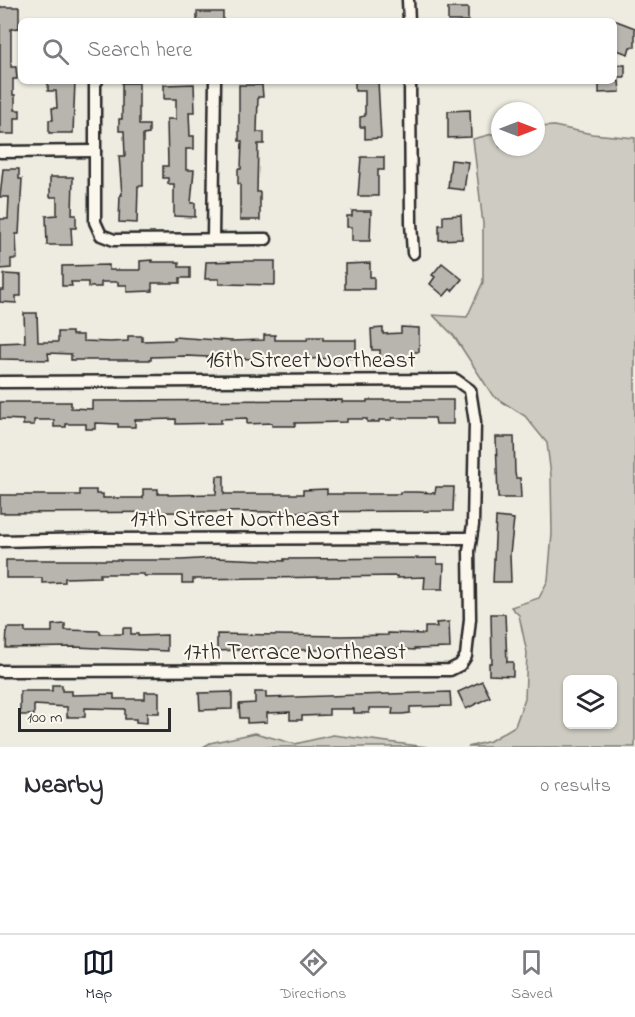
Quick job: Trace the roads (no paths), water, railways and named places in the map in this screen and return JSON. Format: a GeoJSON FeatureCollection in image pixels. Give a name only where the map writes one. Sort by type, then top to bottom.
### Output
{"type":"FeatureCollection","features":[{"type":"Feature","properties":{"kind":"street"},"geometry":{"type":"LineString","coordinates":[[408,0],[409,18]]}},
{"type":"Feature","properties":{"kind":"street"},"geometry":{"type":"LineString","coordinates":[[95,84],[96,222],[101,235],[114,240],[266,239]]}},
{"type":"Feature","properties":{"kind":"street"},"geometry":{"type":"LineString","coordinates":[[213,239],[215,84]]}},
{"type":"Feature","properties":{"kind":"street"},"geometry":{"type":"LineString","coordinates":[[410,84],[413,253]]}},
{"type":"Feature","properties":{"kind":"street"},"geometry":{"type":"LineString","coordinates":[[0,152],[95,151]]}},
{"type":"Feature","properties":{"kind":"street","name":"16th Street Northeast"},"geometry":{"type":"LineString","coordinates":[[0,382],[456,380],[470,390],[475,422],[473,525],[469,538]]}},
{"type":"Feature","properties":{"kind":"street","name":"17th Street Northeast"},"geometry":{"type":"LineString","coordinates":[[0,542],[94,539],[469,538]]}},
{"type":"Feature","properties":{"kind":"street","name":"17th Terrace Northeast"},"geometry":{"type":"LineString","coordinates":[[0,671],[450,670],[460,665],[466,656],[470,619],[469,538]]}}]}
